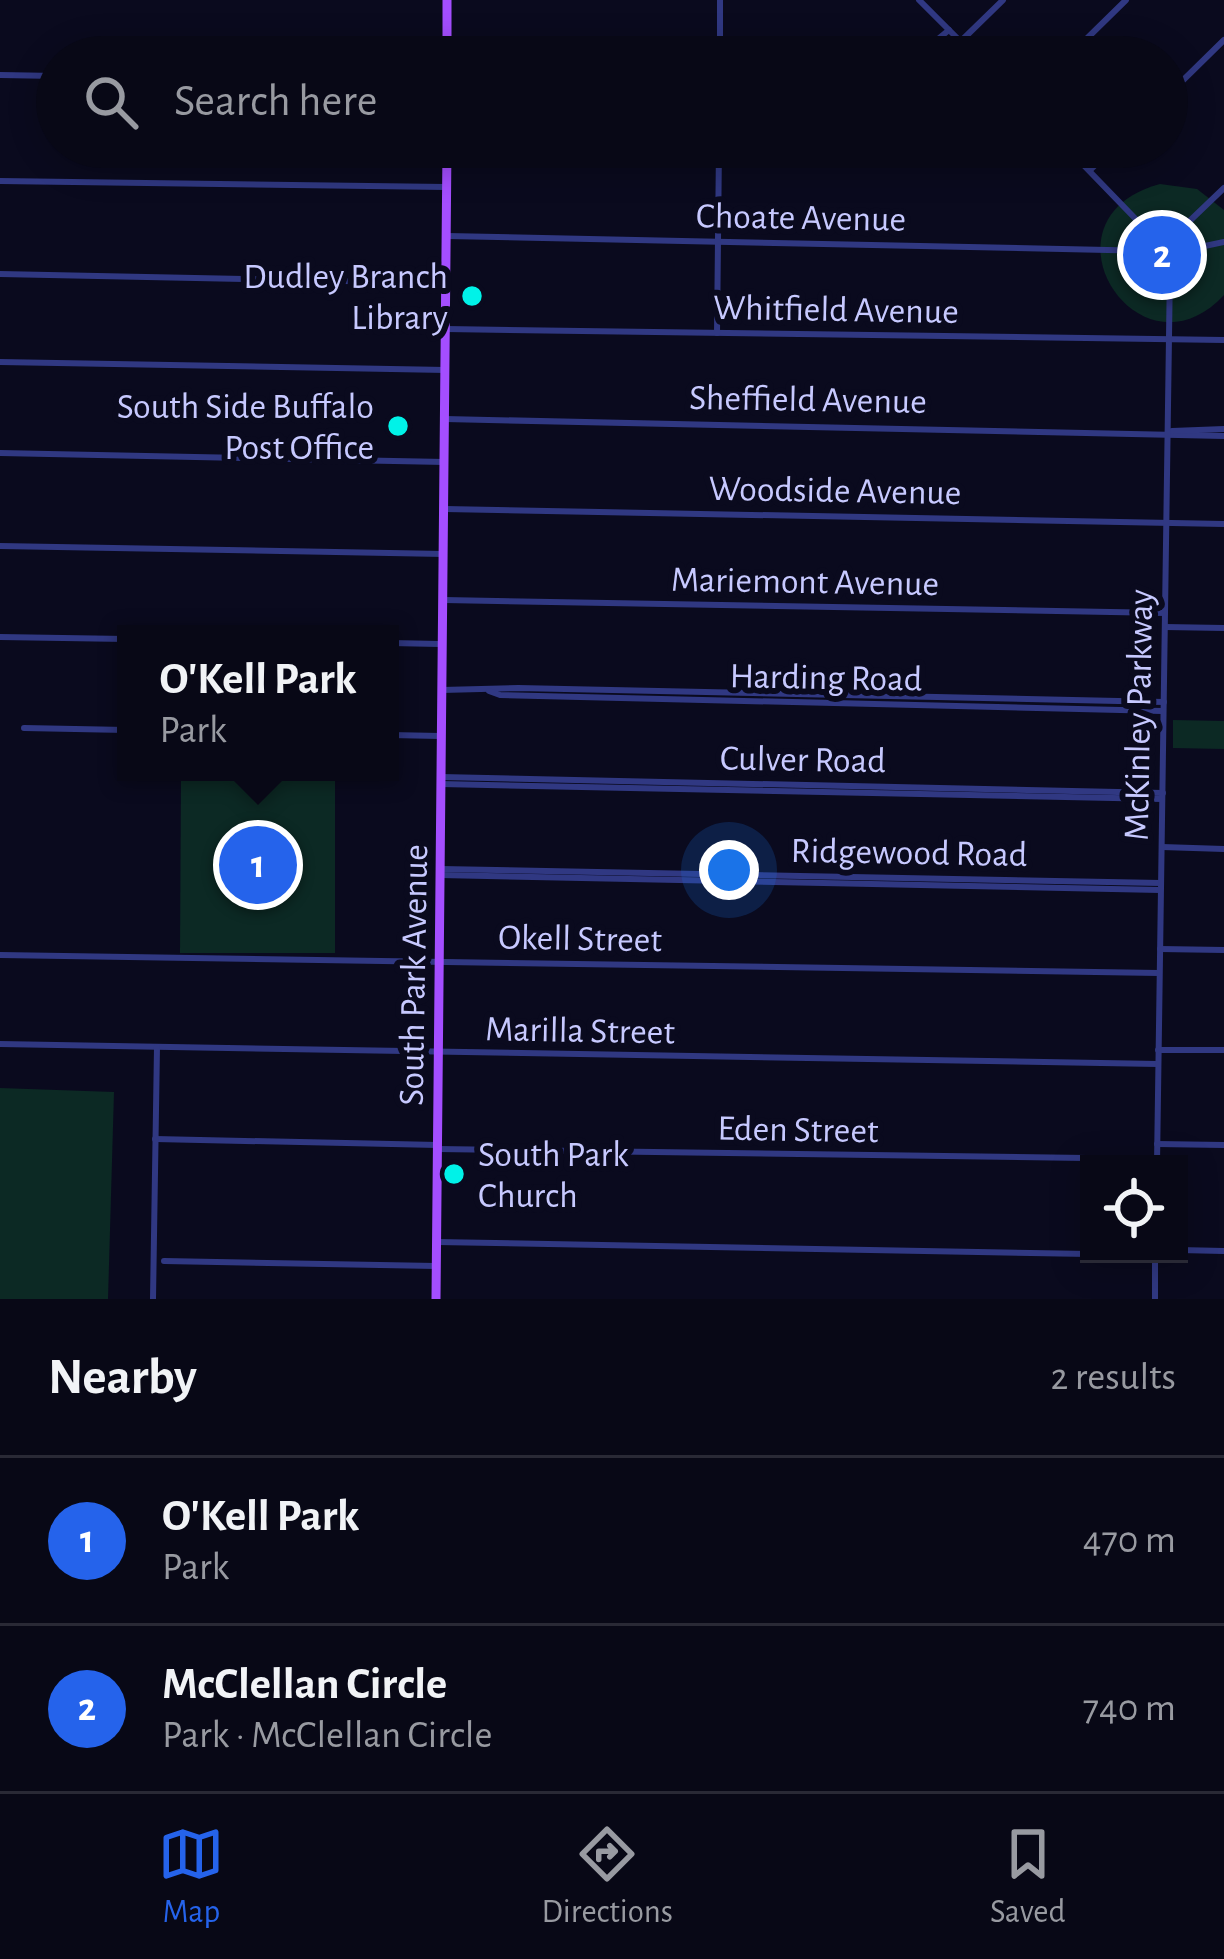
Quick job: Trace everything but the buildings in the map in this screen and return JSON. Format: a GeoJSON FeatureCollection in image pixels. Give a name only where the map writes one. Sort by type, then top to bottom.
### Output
{"type":"FeatureCollection","features":[{"type":"Feature","properties":{"kind":"main road"},"geometry":{"type":"LineString","coordinates":[[447,0],[447,36]]}},
{"type":"Feature","properties":{"kind":"main road","name":"South Park Avenue"},"geometry":{"type":"LineString","coordinates":[[436,1299],[447,168]]}},
{"type":"Feature","properties":{"kind":"street"},"geometry":{"type":"LineString","coordinates":[[720,0],[720,36]]}},
{"type":"Feature","properties":{"kind":"street"},"geometry":{"type":"LineString","coordinates":[[919,0],[954,36]]}},
{"type":"Feature","properties":{"kind":"street"},"geometry":{"type":"LineString","coordinates":[[966,36],[1003,0]]}},
{"type":"Feature","properties":{"kind":"street"},"geometry":{"type":"LineString","coordinates":[[1089,36],[1126,0]]}},
{"type":"Feature","properties":{"kind":"street"},"geometry":{"type":"LineString","coordinates":[[942,36],[949,30]]}},
{"type":"Feature","properties":{"kind":"street"},"geometry":{"type":"LineString","coordinates":[[1188,75],[1224,40]]}},
{"type":"Feature","properties":{"kind":"street"},"geometry":{"type":"LineString","coordinates":[[0,75],[36,76]]}},
{"type":"Feature","properties":{"kind":"street"},"geometry":{"type":"LineString","coordinates":[[717,333],[719,168]]}},
{"type":"Feature","properties":{"kind":"street"},"geometry":{"type":"LineString","coordinates":[[1090,170],[1157,241]]}},
{"type":"Feature","properties":{"kind":"street"},"geometry":{"type":"LineString","coordinates":[[0,181],[447,187]]}},
{"type":"Feature","properties":{"kind":"street"},"geometry":{"type":"LineString","coordinates":[[1157,241],[1174,236],[1224,188]]}},
{"type":"Feature","properties":{"kind":"street","name":"Choate Avenue"},"geometry":{"type":"LineString","coordinates":[[447,236],[1154,250]]}},
{"type":"Feature","properties":{"kind":"street"},"geometry":{"type":"LineString","coordinates":[[1174,236],[1186,250]]}},
{"type":"Feature","properties":{"kind":"street"},"geometry":{"type":"LineString","coordinates":[[1157,241],[1158,263],[1170,268],[1182,263],[1186,250]]}},
{"type":"Feature","properties":{"kind":"street"},"geometry":{"type":"LineString","coordinates":[[1186,250],[1224,242]]}},
{"type":"Feature","properties":{"kind":"street","name":"McKinley Parkway"},"geometry":{"type":"LineString","coordinates":[[1157,1155],[1170,268]]}},
{"type":"Feature","properties":{"kind":"street"},"geometry":{"type":"LineString","coordinates":[[0,274],[446,283]]}},
{"type":"Feature","properties":{"kind":"street","name":"Whitfield Avenue"},"geometry":{"type":"LineString","coordinates":[[446,328],[1224,340]]}},
{"type":"Feature","properties":{"kind":"street"},"geometry":{"type":"LineString","coordinates":[[0,362],[446,370]]}},
{"type":"Feature","properties":{"kind":"street","name":"Sheffield Avenue"},"geometry":{"type":"LineString","coordinates":[[445,419],[1224,432]]}},
{"type":"Feature","properties":{"kind":"street"},"geometry":{"type":"LineString","coordinates":[[0,453],[445,462]]}},
{"type":"Feature","properties":{"kind":"street","name":"Woodside Avenue"},"geometry":{"type":"LineString","coordinates":[[445,509],[1224,524]]}},
{"type":"Feature","properties":{"kind":"street"},"geometry":{"type":"LineString","coordinates":[[0,546],[444,554]]}},
{"type":"Feature","properties":{"kind":"street","name":"Mariemont Avenue"},"geometry":{"type":"LineString","coordinates":[[443,600],[1166,613]]}},
{"type":"Feature","properties":{"kind":"street"},"geometry":{"type":"LineString","coordinates":[[1165,627],[1224,628]]}},
{"type":"Feature","properties":{"kind":"street"},"geometry":{"type":"LineString","coordinates":[[0,637],[117,639]]}},
{"type":"Feature","properties":{"kind":"street"},"geometry":{"type":"LineString","coordinates":[[399,643],[443,644]]}},
{"type":"Feature","properties":{"kind":"street","name":"Harding Road"},"geometry":{"type":"LineString","coordinates":[[442,690],[500,695],[1164,706]]}},
{"type":"Feature","properties":{"kind":"street"},"geometry":{"type":"LineString","coordinates":[[24,728],[117,730]]}},
{"type":"Feature","properties":{"kind":"street"},"geometry":{"type":"LineString","coordinates":[[399,734],[442,736]]}},
{"type":"Feature","properties":{"kind":"street","name":"Culver Road"},"geometry":{"type":"LineString","coordinates":[[442,781],[1162,796]]}},
{"type":"Feature","properties":{"kind":"street"},"geometry":{"type":"LineString","coordinates":[[1162,847],[1224,849]]}},
{"type":"Feature","properties":{"kind":"street","name":"Ridgewood Road"},"geometry":{"type":"LineString","coordinates":[[441,872],[1161,886]]}},
{"type":"Feature","properties":{"kind":"street"},"geometry":{"type":"LineString","coordinates":[[1160,949],[1224,950]]}},
{"type":"Feature","properties":{"kind":"street","name":"Okell Street"},"geometry":{"type":"LineString","coordinates":[[0,955],[1160,973]]}},
{"type":"Feature","properties":{"kind":"street","name":"Marilla Street"},"geometry":{"type":"LineString","coordinates":[[0,1044],[1158,1064]]}},
{"type":"Feature","properties":{"kind":"street"},"geometry":{"type":"LineString","coordinates":[[153,1299],[157,1047]]}},
{"type":"Feature","properties":{"kind":"street"},"geometry":{"type":"LineString","coordinates":[[1159,1050],[1224,1050]]}},
{"type":"Feature","properties":{"kind":"street","name":"Eden Street"},"geometry":{"type":"LineString","coordinates":[[155,1138],[1080,1160]]}},
{"type":"Feature","properties":{"kind":"street"},"geometry":{"type":"LineString","coordinates":[[1157,1144],[1224,1144]]}},
{"type":"Feature","properties":{"kind":"street"},"geometry":{"type":"LineString","coordinates":[[436,1242],[1080,1254]]}},
{"type":"Feature","properties":{"kind":"street"},"geometry":{"type":"LineString","coordinates":[[1188,1250],[1224,1251]]}},
{"type":"Feature","properties":{"kind":"street"},"geometry":{"type":"LineString","coordinates":[[164,1261],[436,1266]]}},
{"type":"Feature","properties":{"kind":"street"},"geometry":{"type":"LineString","coordinates":[[1155,1299],[1156,1263]]}},
{"type":"Feature","properties":{"kind":"green space"},"geometry":{"type":"Polygon","coordinates":[[[1160,184],[1197,189],[1224,210],[1224,295],[1192,318],[1160,321],[1132,310],[1112,287],[1101,259],[1104,229],[1122,203],[1160,184]]]}},
{"type":"Feature","properties":{"kind":"green space"},"geometry":{"type":"Polygon","coordinates":[[[1173,720],[1224,721],[1224,749],[1173,748],[1173,720]]]}},
{"type":"Feature","properties":{"kind":"green space"},"geometry":{"type":"Polygon","coordinates":[[[181,781],[335,781],[335,953],[180,953],[181,781]]]}},
{"type":"Feature","properties":{"kind":"green space"},"geometry":{"type":"Polygon","coordinates":[[[0,1088],[114,1092],[108,1299],[0,1299],[0,1088]]]}},
{"type":"Feature","properties":{"kind":"place","name":"McClellan Circle"},"geometry":{"type":"Point","coordinates":[1162,255]}},
{"type":"Feature","properties":{"kind":"place","name":"Dudley Branch Library"},"geometry":{"type":"Point","coordinates":[472,296]}},
{"type":"Feature","properties":{"kind":"place","name":"South Side Buffalo Post Office"},"geometry":{"type":"Point","coordinates":[398,426]}},
{"type":"Feature","properties":{"kind":"place","name":"O'Kell Park"},"geometry":{"type":"Point","coordinates":[258,865]}},
{"type":"Feature","properties":{"kind":"place","name":"South Park Church"},"geometry":{"type":"Point","coordinates":[454,1174]}}]}
